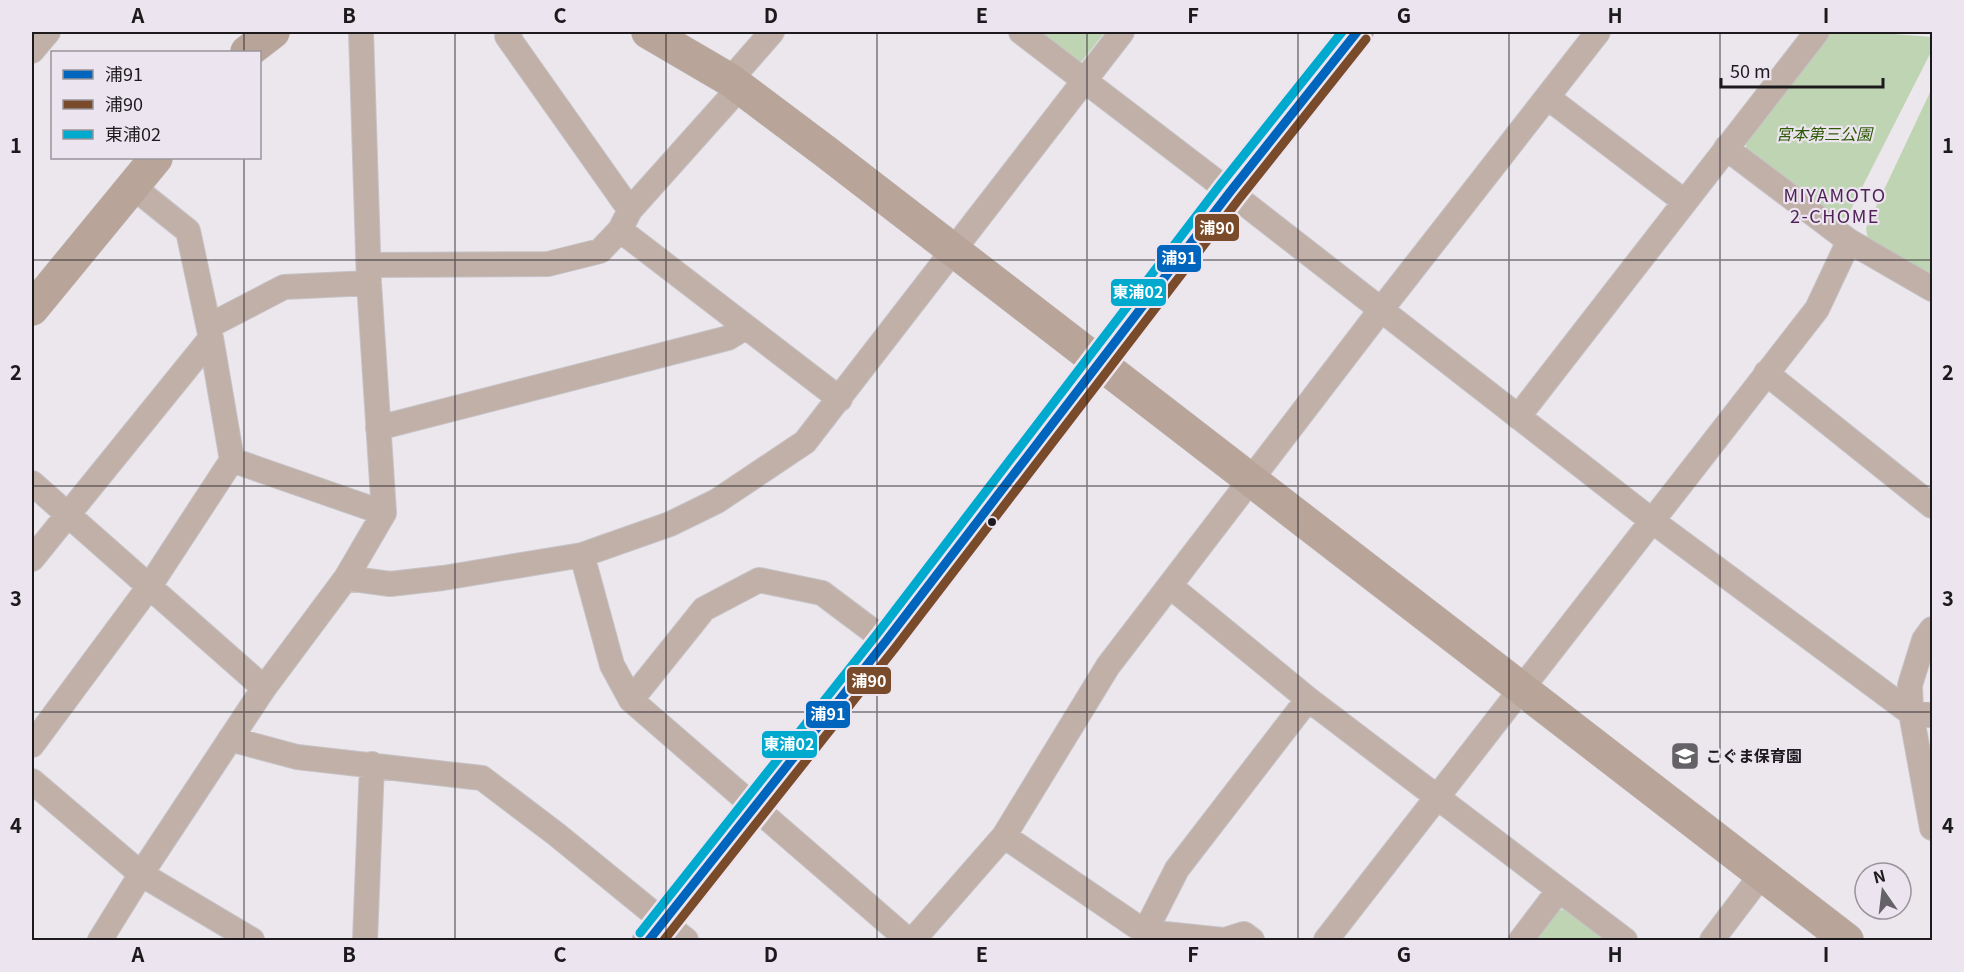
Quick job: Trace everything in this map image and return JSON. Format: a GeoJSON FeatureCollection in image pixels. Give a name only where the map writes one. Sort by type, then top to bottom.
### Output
{"type":"FeatureCollection","features":[{"type":"Feature","properties":{"kind":"street"},"geometry":{"type":"LineString","coordinates":[[32,51],[48,32]]}},
{"type":"Feature","properties":{"kind":"street"},"geometry":{"type":"LineString","coordinates":[[248,51],[273,32]]}},
{"type":"Feature","properties":{"kind":"street"},"geometry":{"type":"LineString","coordinates":[[100,940],[264,688],[346,578],[384,513],[369,274],[361,32]]}},
{"type":"Feature","properties":{"kind":"street"},"geometry":{"type":"LineString","coordinates":[[510,32],[507,36],[625,220],[746,327],[840,399]]}},
{"type":"Feature","properties":{"kind":"street"},"geometry":{"type":"LineString","coordinates":[[648,32],[735,83],[953,248],[1847,940]]}},
{"type":"Feature","properties":{"kind":"street"},"geometry":{"type":"LineString","coordinates":[[32,559],[210,332],[284,287],[369,274],[548,264],[600,251],[735,83],[772,32]]}},
{"type":"Feature","properties":{"kind":"street"},"geometry":{"type":"LineString","coordinates":[[1021,32],[1651,520],[1922,714]]}},
{"type":"Feature","properties":{"kind":"street"},"geometry":{"type":"LineString","coordinates":[[346,578],[390,584],[443,578],[582,555],[670,524],[717,501],[805,442],[1122,32]]}},
{"type":"Feature","properties":{"kind":"street"},"geometry":{"type":"LineString","coordinates":[[230,739],[297,757],[482,778],[556,834],[667,934],[754,807],[886,641],[1230,192],[1357,32]]}},
{"type":"Feature","properties":{"kind":"street"},"geometry":{"type":"LineString","coordinates":[[913,940],[1004,836],[1108,666],[1380,311],[1598,32]]}},
{"type":"Feature","properties":{"kind":"street"},"geometry":{"type":"LineString","coordinates":[[1518,417],[1817,32]]}},
{"type":"Feature","properties":{"kind":"street"},"geometry":{"type":"LineString","coordinates":[[1546,97],[1685,202]]}},
{"type":"Feature","properties":{"kind":"street"},"geometry":{"type":"LineString","coordinates":[[1726,148],[1850,241],[1932,289]]}},
{"type":"Feature","properties":{"kind":"street"},"geometry":{"type":"LineString","coordinates":[[32,309],[155,159]]}},
{"type":"Feature","properties":{"kind":"street"},"geometry":{"type":"LineString","coordinates":[[32,745],[149,587],[232,460],[210,332],[188,231],[132,186]]}},
{"type":"Feature","properties":{"kind":"street"},"geometry":{"type":"LineString","coordinates":[[1326,940],[1817,309],[1850,241]]}},
{"type":"Feature","properties":{"kind":"street"},"geometry":{"type":"LineString","coordinates":[[378,428],[728,338],[746,327]]}},
{"type":"Feature","properties":{"kind":"street"},"geometry":{"type":"LineString","coordinates":[[1766,373],[1932,506]]}},
{"type":"Feature","properties":{"kind":"street"},"geometry":{"type":"LineString","coordinates":[[232,460],[384,513]]}},
{"type":"Feature","properties":{"kind":"street"},"geometry":{"type":"LineString","coordinates":[[32,483],[264,688]]}},
{"type":"Feature","properties":{"kind":"street"},"geometry":{"type":"LineString","coordinates":[[582,555],[612,664],[631,700],[908,940]]}},
{"type":"Feature","properties":{"kind":"street"},"geometry":{"type":"LineString","coordinates":[[631,700],[704,609],[759,580],[822,592],[886,641]]}},
{"type":"Feature","properties":{"kind":"street"},"geometry":{"type":"LineString","coordinates":[[1170,586],[1308,699],[1625,940]]}},
{"type":"Feature","properties":{"kind":"street"},"geometry":{"type":"LineString","coordinates":[[1932,629],[1924,640],[1910,685],[1922,714],[1932,828]]}},
{"type":"Feature","properties":{"kind":"street"},"geometry":{"type":"LineString","coordinates":[[1145,935],[1177,869],[1308,699]]}},
{"type":"Feature","properties":{"kind":"street"},"geometry":{"type":"LineString","coordinates":[[365,940],[372,764]]}},
{"type":"Feature","properties":{"kind":"street"},"geometry":{"type":"LineString","coordinates":[[32,781],[141,874],[252,940]]}},
{"type":"Feature","properties":{"kind":"street"},"geometry":{"type":"LineString","coordinates":[[1004,836],[1136,926],[1145,935],[1224,940],[1244,934],[1252,940]]}},
{"type":"Feature","properties":{"kind":"street"},"geometry":{"type":"LineString","coordinates":[[1712,940],[1761,874]]}},
{"type":"Feature","properties":{"kind":"street"},"geometry":{"type":"LineString","coordinates":[[1521,940],[1559,890]]}},
{"type":"Feature","properties":{"kind":"green space"},"geometry":{"type":"Polygon","coordinates":[[[1036,32],[1105,32],[1082,61],[1075,62],[1036,32]]]}},
{"type":"Feature","properties":{"kind":"green space","name":"宮本第三公園"},"geometry":{"type":"Polygon","coordinates":[[[1831,32],[1868,32],[1931,37],[1932,50],[1847,217],[1836,219],[1746,151],[1746,141],[1831,32]]]}},
{"type":"Feature","properties":{"kind":"green space"},"geometry":{"type":"Polygon","coordinates":[[[1932,88],[1932,276],[1868,240],[1866,228],[1932,88]]]}},
{"type":"Feature","properties":{"kind":"green space"},"geometry":{"type":"Polygon","coordinates":[[[1568,909],[1610,940],[1535,940],[1559,910],[1568,909]]]}},
{"type":"Feature","properties":{"kind":"transit line","name":"東浦02"},"geometry":{"type":"LineString","coordinates":[[640,933],[877,634],[1220,185],[1342,32]]}},
{"type":"Feature","properties":{"kind":"transit line","name":"浦91"},"geometry":{"type":"LineString","coordinates":[[649,940],[886,641],[1230,192],[1357,32]]}},
{"type":"Feature","properties":{"kind":"transit line","name":"浦90"},"geometry":{"type":"LineString","coordinates":[[664,940],[895,648],[1239,199],[1366,39]]}},
{"type":"Feature","properties":{"kind":"place","name":"こぐま保育園"},"geometry":{"type":"Point","coordinates":[1685,756]}},
{"type":"Feature","properties":{"kind":"district","name":"MIYAMOTO 2-CHOME"},"geometry":{"type":"Point","coordinates":[1835,206]}}]}
